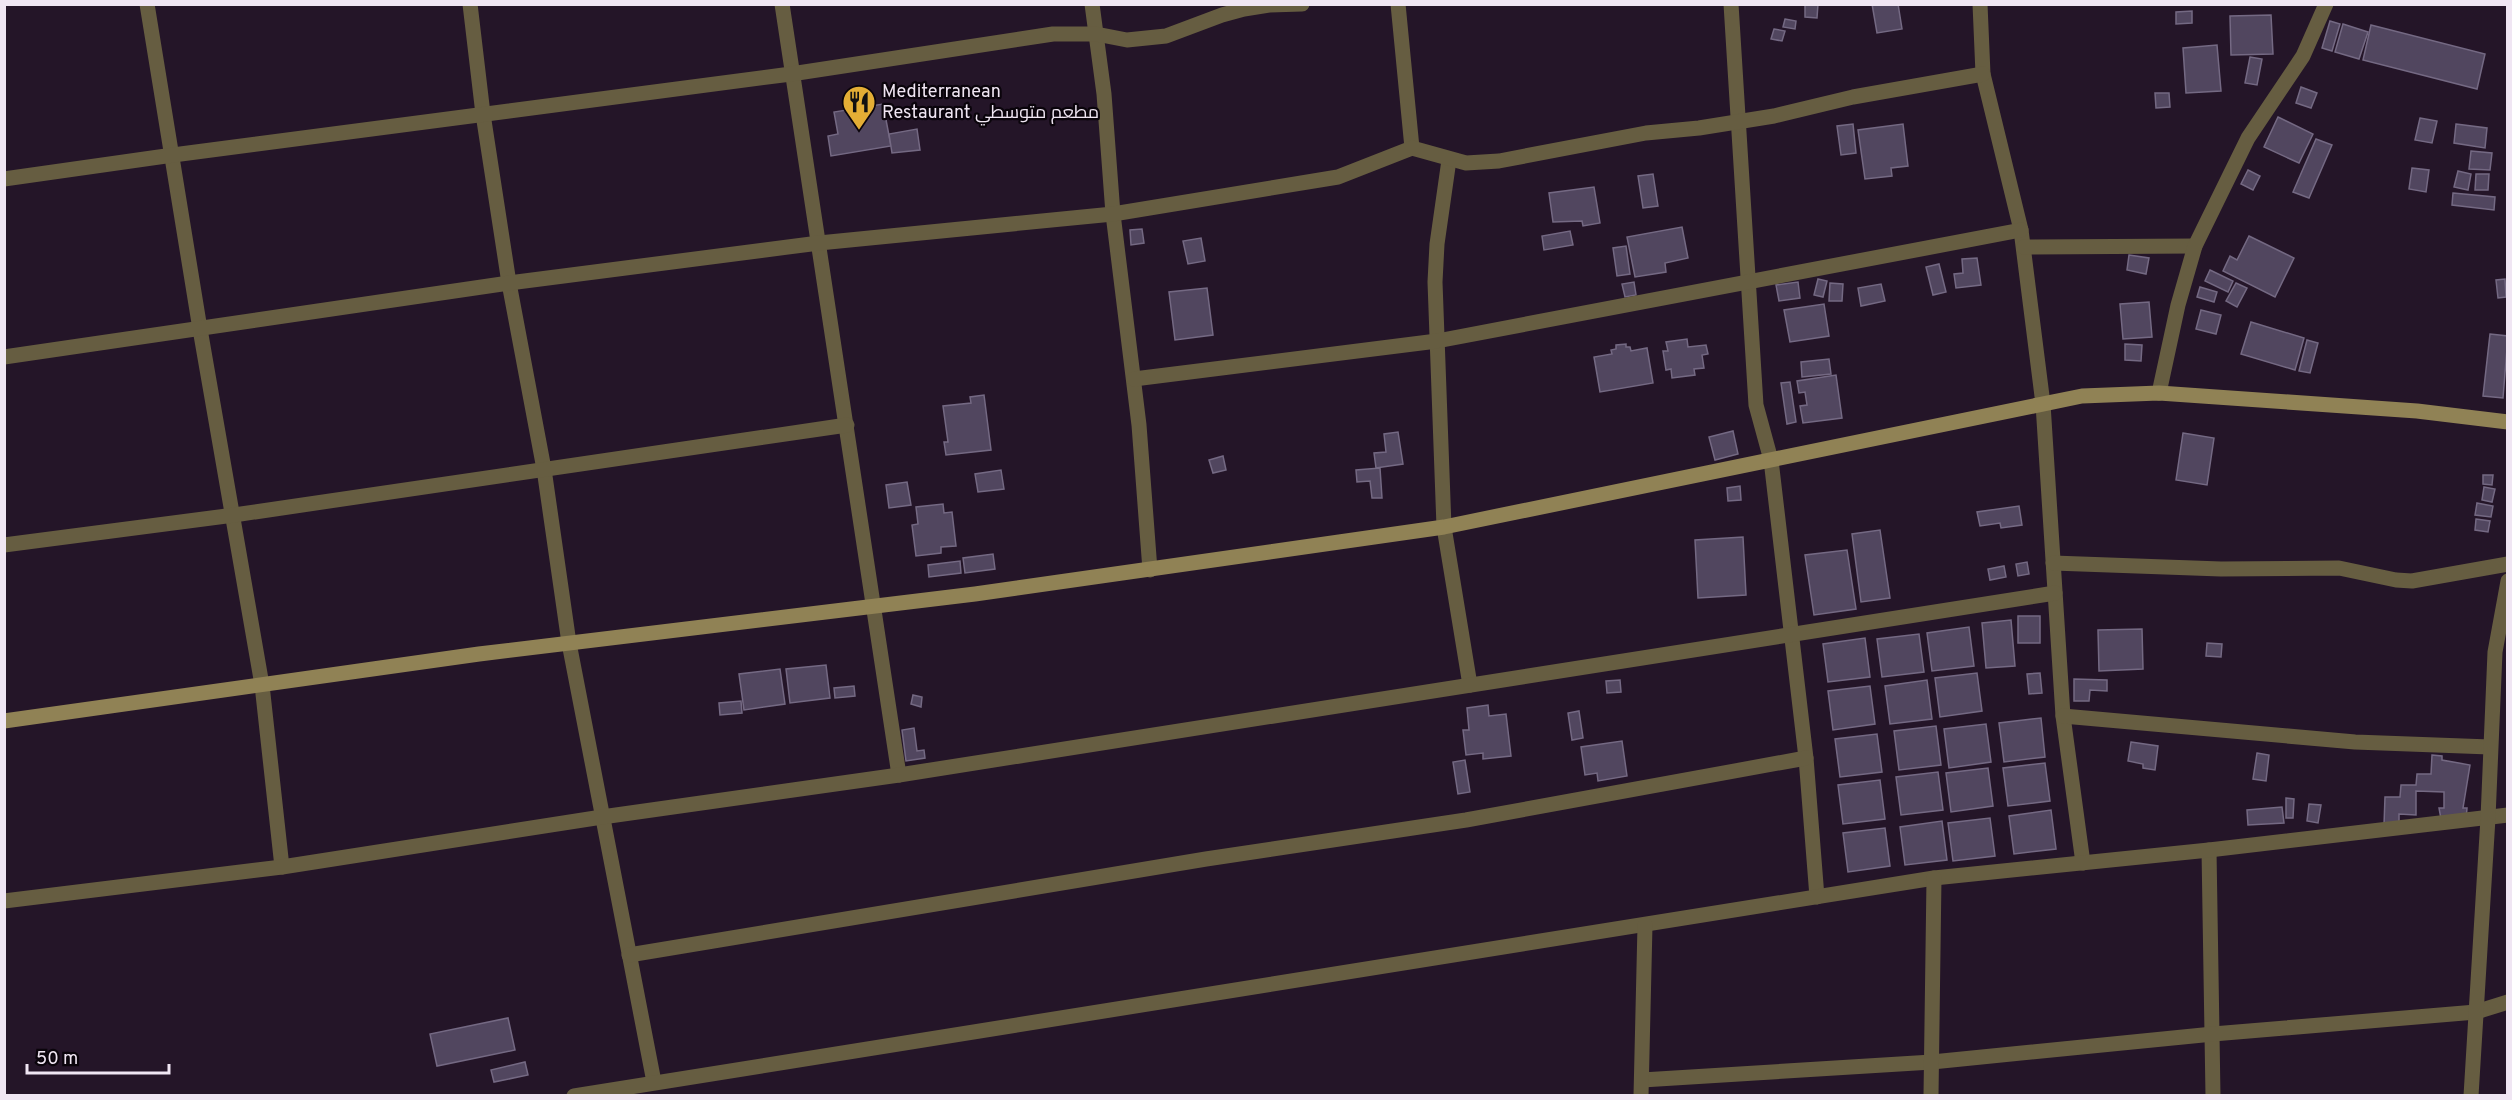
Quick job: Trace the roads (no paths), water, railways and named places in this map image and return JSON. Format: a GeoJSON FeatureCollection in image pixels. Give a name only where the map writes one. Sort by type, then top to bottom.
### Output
{"type":"FeatureCollection","features":[{"type":"Feature","properties":{"kind":"street"},"geometry":{"type":"LineString","coordinates":[[147,4],[200,329],[262,685],[282,867]]}},
{"type":"Feature","properties":{"kind":"street"},"geometry":{"type":"LineString","coordinates":[[470,4],[483,114],[509,283],[544,469],[569,644],[654,1083]]}},
{"type":"Feature","properties":{"kind":"street"},"geometry":{"type":"LineString","coordinates":[[782,4],[899,775]]}},
{"type":"Feature","properties":{"kind":"street"},"geometry":{"type":"LineString","coordinates":[[1092,4],[1104,94],[1113,214],[1134,380],[1150,570]]}},
{"type":"Feature","properties":{"kind":"street"},"geometry":{"type":"LineString","coordinates":[[4,179],[791,74],[1053,34],[1096,34],[1127,40],[1166,36],[1244,9],[1269,5],[1302,4]]}},
{"type":"Feature","properties":{"kind":"street"},"geometry":{"type":"LineString","coordinates":[[1398,4],[1412,148]]}},
{"type":"Feature","properties":{"kind":"street"},"geometry":{"type":"LineString","coordinates":[[1731,4],[1756,405],[1770,460],[1792,634],[1806,758],[1817,897]]}},
{"type":"Feature","properties":{"kind":"street"},"geometry":{"type":"LineString","coordinates":[[1980,4],[1983,74],[2021,230],[2043,404],[2063,716],[2083,863]]}},
{"type":"Feature","properties":{"kind":"street"},"geometry":{"type":"LineString","coordinates":[[2159,393],[2178,305],[2195,246],[2248,138],[2303,56],[2326,4]]}},
{"type":"Feature","properties":{"kind":"street"},"geometry":{"type":"LineString","coordinates":[[4,357],[509,283],[819,243],[1113,214],[1338,177],[1412,148],[1466,163],[1499,161],[1646,133],[1698,128],[1783,114],[1853,97],[1983,74]]}},
{"type":"Feature","properties":{"kind":"street"},"geometry":{"type":"LineString","coordinates":[[1449,160],[1437,244],[1435,282],[1444,527],[1470,685]]}},
{"type":"Feature","properties":{"kind":"street"},"geometry":{"type":"LineString","coordinates":[[1134,380],[1437,341],[2021,230]]}},
{"type":"Feature","properties":{"kind":"street"},"geometry":{"type":"LineString","coordinates":[[2024,247],[2195,246]]}},
{"type":"Feature","properties":{"kind":"street"},"geometry":{"type":"LineString","coordinates":[[4,721],[569,644],[1150,570],[1444,527],[2043,404],[2110,394],[2159,393],[2417,411],[2508,422]]}},
{"type":"Feature","properties":{"kind":"street"},"geometry":{"type":"LineString","coordinates":[[4,545],[234,515],[847,424]]}},
{"type":"Feature","properties":{"kind":"street"},"geometry":{"type":"LineString","coordinates":[[2053,563],[2221,569],[2339,568],[2396,580],[2412,581],[2508,564]]}},
{"type":"Feature","properties":{"kind":"street"},"geometry":{"type":"LineString","coordinates":[[2471,1095],[2488,818],[2495,652],[2508,581]]}},
{"type":"Feature","properties":{"kind":"street"},"geometry":{"type":"LineString","coordinates":[[4,901],[282,867],[602,817],[899,775],[2055,593]]}},
{"type":"Feature","properties":{"kind":"street"},"geometry":{"type":"LineString","coordinates":[[2063,716],[2355,742],[2490,747]]}},
{"type":"Feature","properties":{"kind":"street"},"geometry":{"type":"LineString","coordinates":[[629,955],[1206,859],[1466,820],[1806,758]]}},
{"type":"Feature","properties":{"kind":"street"},"geometry":{"type":"LineString","coordinates":[[574,1095],[1934,878],[2209,850],[2508,815]]}},
{"type":"Feature","properties":{"kind":"street"},"geometry":{"type":"LineString","coordinates":[[2209,850],[2213,1095]]}},
{"type":"Feature","properties":{"kind":"street"},"geometry":{"type":"LineString","coordinates":[[1931,1095],[1934,878]]}},
{"type":"Feature","properties":{"kind":"street"},"geometry":{"type":"LineString","coordinates":[[1645,925],[1641,1088],[2213,1034],[2476,1012],[2508,1002]]}},
{"type":"Feature","properties":{"kind":"place","name":"Mediterranean Restaurant مطعم متوسطي"},"geometry":{"type":"Point","coordinates":[859,131]}}]}
